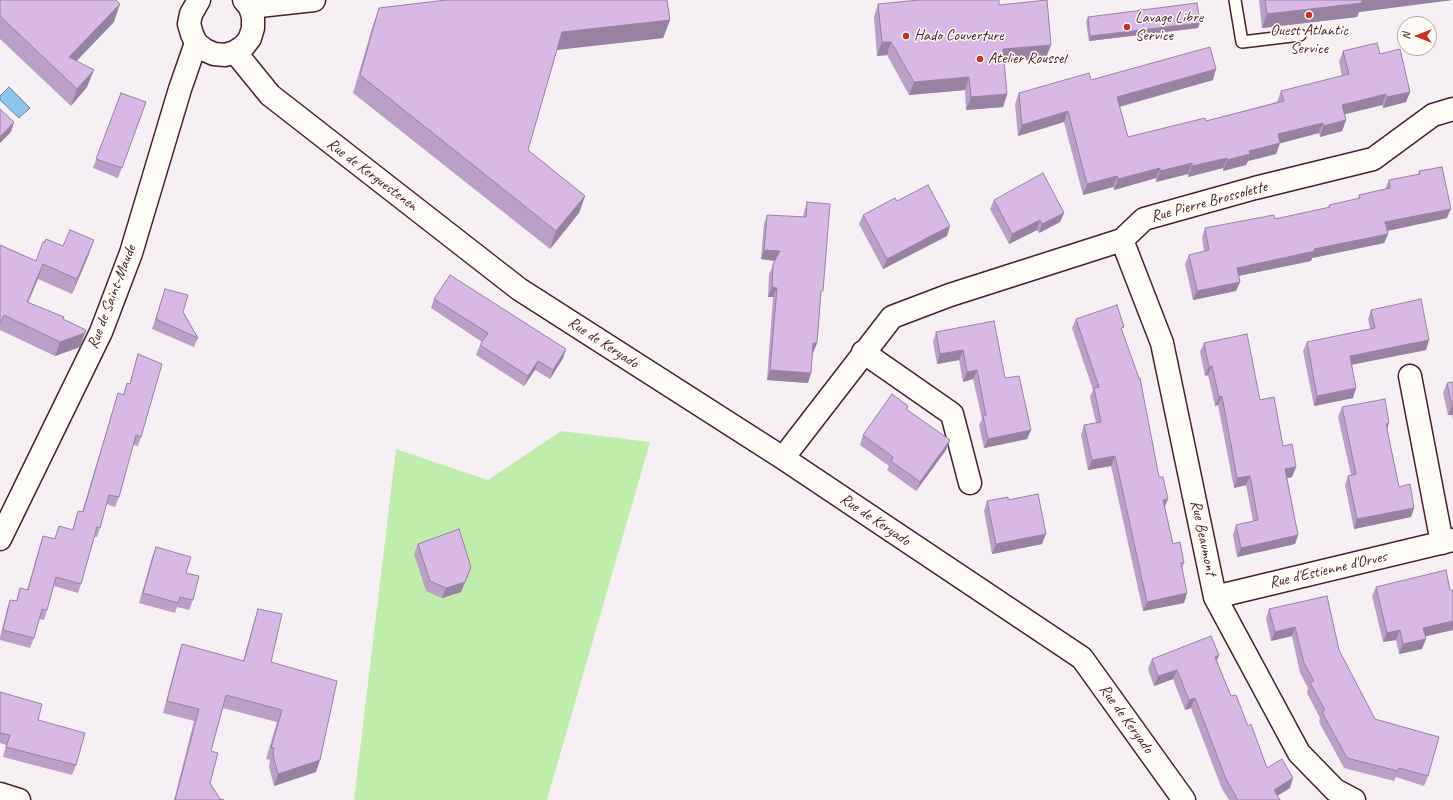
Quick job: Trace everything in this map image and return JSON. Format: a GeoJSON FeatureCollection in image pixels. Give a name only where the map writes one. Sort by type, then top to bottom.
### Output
{"type":"FeatureCollection","features":[{"type":"Feature","properties":{"kind":"street"},"geometry":{"type":"LineString","coordinates":[[192,1],[189,24],[196,43],[204,50],[214,54],[225,55],[235,52],[244,46],[250,38],[253,28],[253,17],[247,4],[314,0]]}},
{"type":"Feature","properties":{"kind":"street","name":"Rue de Saint-Maude"},"geometry":{"type":"LineString","coordinates":[[0,539],[101,332],[131,253],[180,89],[196,43]]}},
{"type":"Feature","properties":{"kind":"street","name":"Rue de Kerguestenen"},"geometry":{"type":"LineString","coordinates":[[235,52],[270,95],[519,290]]}},
{"type":"Feature","properties":{"kind":"street","name":"Rue Pierre Brossolette"},"geometry":{"type":"LineString","coordinates":[[783,458],[863,352],[892,317],[950,295],[1122,240],[1144,219],[1255,188],[1373,159],[1433,115],[1453,108]]}},
{"type":"Feature","properties":{"kind":"street","name":"Rue Beaumont"},"geometry":{"type":"LineString","coordinates":[[1122,240],[1162,343],[1215,597],[1299,753],[1335,790],[1354,800]]}},
{"type":"Feature","properties":{"kind":"street","name":"Rue de Keryado"},"geometry":{"type":"LineString","coordinates":[[519,290],[783,458],[1082,658],[1184,800]]}},
{"type":"Feature","properties":{"kind":"street"},"geometry":{"type":"LineString","coordinates":[[863,352],[952,414],[970,482]]}},
{"type":"Feature","properties":{"kind":"street","name":"Rue d'Estienne d'Orves"},"geometry":{"type":"LineString","coordinates":[[1215,597],[1447,542],[1410,376]]}},
{"type":"Feature","properties":{"kind":"street"},"geometry":{"type":"LineString","coordinates":[[0,794],[20,800]]}},
{"type":"Feature","properties":{"kind":"lane"},"geometry":{"type":"LineString","coordinates":[[1235,0],[1242,42],[1300,35]]}},
{"type":"Feature","properties":{"kind":"green space"},"geometry":{"type":"Polygon","coordinates":[[[561,431],[650,442],[547,800],[354,800],[396,449],[488,480],[561,431]]]}},
{"type":"Feature","properties":{"kind":"water"},"geometry":{"type":"Polygon","coordinates":[[[9,87],[30,108],[19,118],[0,100],[0,96],[9,87]]]}},
{"type":"Feature","properties":{"kind":"building"},"geometry":{"type":"Polygon","coordinates":[[[0,0],[116,0],[120,4],[69,57],[94,70],[77,89],[0,16],[0,0]]]}},
{"type":"Feature","properties":{"kind":"building"},"geometry":{"type":"Polygon","coordinates":[[[446,0],[667,0],[670,20],[562,32],[528,150],[585,196],[556,231],[360,75],[379,8],[446,0]]]}},
{"type":"Feature","properties":{"kind":"building"},"geometry":{"type":"Polygon","coordinates":[[[919,0],[999,0],[999,5],[1047,0],[1051,45],[1003,49],[1007,94],[971,97],[969,77],[914,82],[891,42],[882,42],[878,4],[919,0]]]}},
{"type":"Feature","properties":{"kind":"building"},"geometry":{"type":"Polygon","coordinates":[[[1265,0],[1362,0],[1362,3],[1267,14],[1265,0]]]}},
{"type":"Feature","properties":{"kind":"building"},"geometry":{"type":"Polygon","coordinates":[[[1197,3],[1200,23],[1090,36],[1088,17],[1197,3]]]}},
{"type":"Feature","properties":{"kind":"building"},"geometry":{"type":"Polygon","coordinates":[[[1377,43],[1380,54],[1397,50],[1397,56],[1402,56],[1410,92],[1387,97],[1386,94],[1342,105],[1346,120],[1323,126],[1323,123],[1278,134],[1280,143],[1249,151],[1250,154],[1227,160],[1227,158],[1192,166],[1192,163],[1160,171],[1160,168],[1118,179],[1117,176],[1087,184],[1068,111],[1022,125],[1019,93],[1089,73],[1091,80],[1210,47],[1216,69],[1117,97],[1128,137],[1205,118],[1206,121],[1284,101],[1281,91],[1349,74],[1343,51],[1377,43]]]}},
{"type":"Feature","properties":{"kind":"building"},"geometry":{"type":"Polygon","coordinates":[[[121,93],[146,102],[122,168],[96,159],[121,93]]]}},
{"type":"Feature","properties":{"kind":"building"},"geometry":{"type":"Polygon","coordinates":[[[0,109],[14,122],[0,137],[0,109]]]}},
{"type":"Feature","properties":{"kind":"building"},"geometry":{"type":"Polygon","coordinates":[[[1442,167],[1451,209],[1385,222],[1388,234],[1314,249],[1315,251],[1237,268],[1240,282],[1197,291],[1189,255],[1209,250],[1205,228],[1274,215],[1275,219],[1330,207],[1329,205],[1360,198],[1359,195],[1390,188],[1389,180],[1420,174],[1419,171],[1442,167]]]}},
{"type":"Feature","properties":{"kind":"building"},"geometry":{"type":"Polygon","coordinates":[[[1043,173],[1064,213],[1042,224],[1040,220],[1012,234],[994,200],[1043,173]]]}},
{"type":"Feature","properties":{"kind":"building"},"geometry":{"type":"Polygon","coordinates":[[[928,185],[950,226],[887,259],[863,215],[895,198],[897,201],[928,185]]]}},
{"type":"Feature","properties":{"kind":"building"},"geometry":{"type":"Polygon","coordinates":[[[807,202],[830,204],[823,291],[821,291],[817,343],[813,343],[811,373],[770,370],[777,288],[772,287],[773,264],[780,251],[764,250],[767,215],[806,217],[807,202]]]}},
{"type":"Feature","properties":{"kind":"building"},"geometry":{"type":"Polygon","coordinates":[[[70,230],[94,240],[77,279],[43,264],[27,302],[64,317],[63,319],[86,330],[85,333],[60,342],[4,315],[0,323],[0,245],[36,261],[43,242],[44,243],[46,239],[63,246],[70,230]]]}},
{"type":"Feature","properties":{"kind":"building"},"geometry":{"type":"Polygon","coordinates":[[[450,275],[566,349],[553,370],[538,361],[528,376],[480,345],[488,333],[434,299],[450,275]]]}},
{"type":"Feature","properties":{"kind":"building"},"geometry":{"type":"Polygon","coordinates":[[[165,289],[188,295],[183,312],[198,338],[156,319],[165,289]]]}},
{"type":"Feature","properties":{"kind":"building"},"geometry":{"type":"Polygon","coordinates":[[[1421,299],[1429,340],[1350,356],[1356,388],[1317,396],[1307,342],[1375,328],[1371,310],[1421,299]]]}},
{"type":"Feature","properties":{"kind":"building"},"geometry":{"type":"Polygon","coordinates":[[[1117,305],[1124,327],[1121,328],[1140,378],[1159,477],[1163,477],[1168,499],[1163,500],[1173,544],[1180,542],[1184,563],[1181,563],[1187,593],[1147,602],[1115,456],[1092,460],[1084,425],[1101,422],[1094,388],[1099,387],[1076,319],[1117,305]]]}},
{"type":"Feature","properties":{"kind":"building"},"geometry":{"type":"Polygon","coordinates":[[[994,321],[1005,378],[1019,376],[1031,430],[988,439],[983,416],[986,415],[977,370],[967,372],[963,350],[940,354],[936,332],[994,321]]]}},
{"type":"Feature","properties":{"kind":"building"},"geometry":{"type":"Polygon","coordinates":[[[1247,334],[1260,400],[1274,397],[1283,446],[1292,444],[1296,467],[1285,469],[1298,535],[1241,548],[1236,525],[1258,520],[1250,476],[1237,478],[1222,396],[1219,397],[1212,366],[1209,367],[1204,343],[1247,334]]]}},
{"type":"Feature","properties":{"kind":"building"},"geometry":{"type":"Polygon","coordinates":[[[138,354],[162,364],[141,437],[136,435],[119,497],[109,495],[100,528],[97,527],[81,584],[56,577],[47,610],[42,609],[34,638],[3,630],[10,600],[17,601],[20,588],[28,590],[43,536],[55,539],[59,526],[73,530],[78,511],[83,512],[118,393],[124,395],[127,383],[130,384],[138,354]]]}},
{"type":"Feature","properties":{"kind":"building"},"geometry":{"type":"Polygon","coordinates":[[[1453,382],[1453,406],[1452,406],[1447,383],[1453,382]]]}},
{"type":"Feature","properties":{"kind":"building"},"geometry":{"type":"Polygon","coordinates":[[[892,394],[908,406],[906,409],[950,440],[920,482],[891,461],[893,457],[863,435],[892,394]]]}},
{"type":"Feature","properties":{"kind":"building"},"geometry":{"type":"Polygon","coordinates":[[[1385,399],[1389,423],[1386,424],[1399,487],[1410,484],[1414,508],[1357,519],[1348,476],[1356,474],[1342,407],[1385,399]]]}},
{"type":"Feature","properties":{"kind":"building"},"geometry":{"type":"Polygon","coordinates":[[[1038,494],[1046,534],[996,544],[987,501],[1008,497],[1008,500],[1038,494]]]}},
{"type":"Feature","properties":{"kind":"building"},"geometry":{"type":"Polygon","coordinates":[[[459,529],[471,567],[465,582],[446,588],[430,581],[418,544],[459,529]]]}},
{"type":"Feature","properties":{"kind":"building"},"geometry":{"type":"Polygon","coordinates":[[[156,547],[191,557],[186,573],[199,576],[193,600],[180,597],[178,603],[143,593],[156,547]]]}},
{"type":"Feature","properties":{"kind":"building"},"geometry":{"type":"Polygon","coordinates":[[[1446,570],[1450,590],[1453,590],[1453,621],[1423,628],[1426,639],[1403,644],[1400,630],[1387,633],[1376,587],[1446,570]]]}},
{"type":"Feature","properties":{"kind":"building"},"geometry":{"type":"Polygon","coordinates":[[[1327,596],[1339,650],[1375,719],[1439,737],[1428,776],[1399,768],[1398,771],[1347,758],[1322,712],[1325,710],[1310,683],[1314,681],[1304,663],[1295,627],[1275,632],[1269,609],[1327,596]]]}},
{"type":"Feature","properties":{"kind":"building"},"geometry":{"type":"Polygon","coordinates":[[[258,609],[282,614],[271,662],[337,681],[320,760],[278,774],[273,755],[274,748],[271,748],[282,710],[226,695],[211,751],[218,753],[210,783],[220,799],[224,800],[175,800],[199,709],[167,701],[182,644],[244,661],[258,609]]]}},
{"type":"Feature","properties":{"kind":"building"},"geometry":{"type":"Polygon","coordinates":[[[1211,636],[1219,655],[1215,657],[1231,696],[1236,695],[1248,726],[1251,724],[1267,768],[1282,759],[1293,778],[1274,790],[1280,800],[1238,800],[1226,779],[1195,698],[1189,700],[1177,670],[1158,676],[1152,659],[1211,636]]]}},
{"type":"Feature","properties":{"kind":"building"},"geometry":{"type":"Polygon","coordinates":[[[0,692],[42,704],[38,720],[85,733],[76,765],[6,747],[10,735],[0,733],[0,692]]]}},
{"type":"Feature","properties":{"kind":"place","name":"Ouest Atlantic Service"},"geometry":{"type":"Point","coordinates":[1309,15]}},
{"type":"Feature","properties":{"kind":"place","name":"Lavage Libre Service"},"geometry":{"type":"Point","coordinates":[1127,27]}},
{"type":"Feature","properties":{"kind":"place","name":"Hado Couverture"},"geometry":{"type":"Point","coordinates":[906,36]}},
{"type":"Feature","properties":{"kind":"place","name":"Atelier Roussel"},"geometry":{"type":"Point","coordinates":[980,59]}}]}
